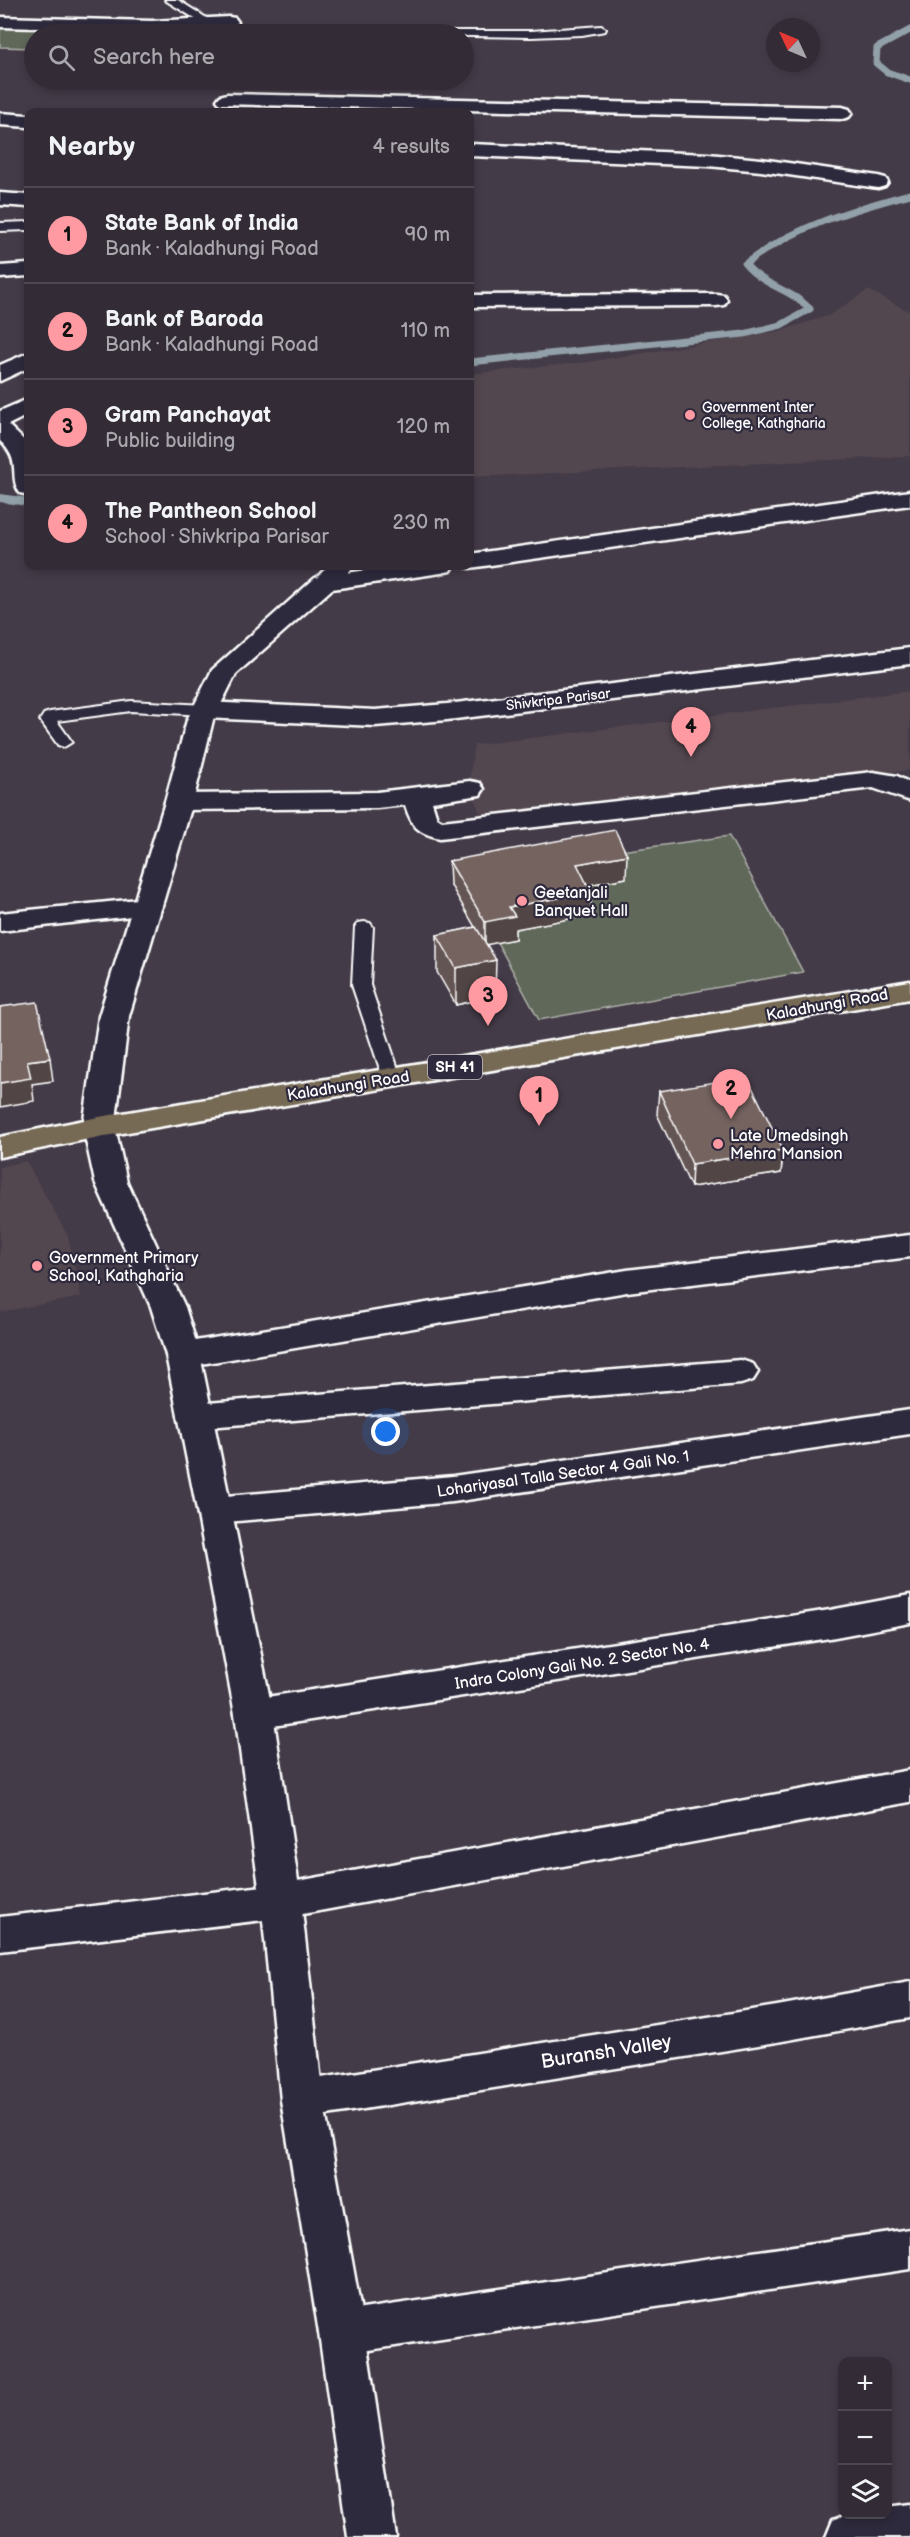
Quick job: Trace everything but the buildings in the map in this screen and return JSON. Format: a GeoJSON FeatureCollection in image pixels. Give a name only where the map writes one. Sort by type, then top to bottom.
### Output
{"type":"FeatureCollection","features":[{"type":"Feature","properties":{"kind":"main road","name":"Kaladhungi Road"},"geometry":{"type":"LineString","coordinates":[[0,1147],[99,1127],[910,990]]}},
{"type":"Feature","properties":{"kind":"street"},"geometry":{"type":"LineString","coordinates":[[0,22],[76,24]]}},
{"type":"Feature","properties":{"kind":"street"},"geometry":{"type":"LineString","coordinates":[[189,24],[226,22]]}},
{"type":"Feature","properties":{"kind":"street"},"geometry":{"type":"LineString","coordinates":[[232,90],[224,106],[656,109],[842,113]]}},
{"type":"Feature","properties":{"kind":"street"},"geometry":{"type":"LineString","coordinates":[[656,109],[657,145]]}},
{"type":"Feature","properties":{"kind":"street"},"geometry":{"type":"LineString","coordinates":[[0,119],[24,121]]}},
{"type":"Feature","properties":{"kind":"street"},"geometry":{"type":"LineString","coordinates":[[474,150],[708,160],[761,165],[878,182]]}},
{"type":"Feature","properties":{"kind":"street"},"geometry":{"type":"LineString","coordinates":[[0,199],[24,201]]}},
{"type":"Feature","properties":{"kind":"street"},"geometry":{"type":"LineString","coordinates":[[0,272],[24,270]]}},
{"type":"Feature","properties":{"kind":"street"},"geometry":{"type":"LineString","coordinates":[[474,301],[716,300]]}},
{"type":"Feature","properties":{"kind":"street"},"geometry":{"type":"LineString","coordinates":[[0,374],[24,362]]}},
{"type":"Feature","properties":{"kind":"street"},"geometry":{"type":"LineString","coordinates":[[0,420],[24,408]]}},
{"type":"Feature","properties":{"kind":"street"},"geometry":{"type":"LineString","coordinates":[[0,430],[17,442],[24,452]]}},
{"type":"Feature","properties":{"kind":"street"},"geometry":{"type":"LineString","coordinates":[[474,560],[910,498]]}},
{"type":"Feature","properties":{"kind":"street"},"geometry":{"type":"LineString","coordinates":[[372,2537],[342,2333],[302,2100],[281,1901],[254,1714],[215,1510],[183,1355],[168,1307],[111,1182],[99,1127],[114,1016],[179,802],[200,720],[225,670],[333,574],[387,570]]}},
{"type":"Feature","properties":{"kind":"street","name":"Shivkripa Parisar"},"geometry":{"type":"LineString","coordinates":[[205,710],[375,718],[910,656]]}},
{"type":"Feature","properties":{"kind":"street"},"geometry":{"type":"LineString","coordinates":[[416,796],[427,825],[431,829],[440,830],[873,780],[887,782],[910,793]]}},
{"type":"Feature","properties":{"kind":"street"},"geometry":{"type":"LineString","coordinates":[[179,802],[378,800],[470,789]]}},
{"type":"Feature","properties":{"kind":"street"},"geometry":{"type":"LineString","coordinates":[[0,922],[148,907]]}},
{"type":"Feature","properties":{"kind":"street"},"geometry":{"type":"LineString","coordinates":[[183,1355],[627,1281],[910,1246]]}},
{"type":"Feature","properties":{"kind":"street"},"geometry":{"type":"LineString","coordinates":[[195,1416],[371,1400],[606,1385],[741,1372]]}},
{"type":"Feature","properties":{"kind":"street","name":"Lohariyasal Talla Sector 4 Gali No. 1"},"geometry":{"type":"LineString","coordinates":[[215,1510],[453,1489],[910,1422]]}},
{"type":"Feature","properties":{"kind":"street","name":"Indra Colony Gali No. 2 Sector No. 4"},"geometry":{"type":"LineString","coordinates":[[254,1714],[818,1626],[910,1609]]}},
{"type":"Feature","properties":{"kind":"street"},"geometry":{"type":"LineString","coordinates":[[0,1934],[281,1901],[910,1786]]}},
{"type":"Feature","properties":{"kind":"street","name":"Buransh Valley"},"geometry":{"type":"LineString","coordinates":[[302,2100],[765,2026],[910,2000]]}},
{"type":"Feature","properties":{"kind":"street"},"geometry":{"type":"LineString","coordinates":[[342,2333],[910,2249]]}},
{"type":"Feature","properties":{"kind":"street"},"geometry":{"type":"LineString","coordinates":[[850,2537],[910,2527]]}},
{"type":"Feature","properties":{"kind":"lane"},"geometry":{"type":"LineString","coordinates":[[170,0],[226,22]]}},
{"type":"Feature","properties":{"kind":"lane"},"geometry":{"type":"LineString","coordinates":[[474,34],[582,32],[601,29]]}},
{"type":"Feature","properties":{"kind":"lane"},"geometry":{"type":"LineString","coordinates":[[0,227],[24,226]]}},
{"type":"Feature","properties":{"kind":"lane"},"geometry":{"type":"LineString","coordinates":[[64,742],[48,720],[50,717],[131,706],[205,710]]}},
{"type":"Feature","properties":{"kind":"lane"},"geometry":{"type":"LineString","coordinates":[[364,927],[361,985],[392,1078]]}},
{"type":"Feature","properties":{"kind":"shaded area","name":"Government Inter College, Kathgharia"},"geometry":{"type":"Polygon","coordinates":[[[868,290],[910,312],[910,456],[474,477],[474,374],[588,362],[780,331],[830,315],[868,290]]]}},
{"type":"Feature","properties":{"kind":"shaded area"},"geometry":{"type":"Polygon","coordinates":[[[910,691],[910,770],[483,821],[469,784],[474,745],[910,691]]]}},
{"type":"Feature","properties":{"kind":"shaded area","name":"Government Primary School, Kathgharia"},"geometry":{"type":"Polygon","coordinates":[[[26,1161],[68,1236],[81,1297],[0,1312],[0,1167],[26,1161]]]}},
{"type":"Feature","properties":{"kind":"green space"},"geometry":{"type":"Polygon","coordinates":[[[0,28],[24,28],[24,48],[0,47],[0,28]]]}},
{"type":"Feature","properties":{"kind":"green space"},"geometry":{"type":"Polygon","coordinates":[[[729,836],[803,972],[539,1020],[497,942],[509,930],[577,887],[614,852],[729,836]]]}},
{"type":"Feature","properties":{"kind":"waterway"},"geometry":{"type":"LineString","coordinates":[[910,30],[877,48],[876,63],[887,72],[910,80]]}},
{"type":"Feature","properties":{"kind":"waterway"},"geometry":{"type":"LineString","coordinates":[[474,362],[744,334],[781,325],[810,309],[760,278],[745,264],[804,229],[866,206],[910,194]]}},
{"type":"Feature","properties":{"kind":"waterway"},"geometry":{"type":"LineString","coordinates":[[0,498],[24,501]]}},
{"type":"Feature","properties":{"kind":"place","name":"Government Inter College, Kathgharia"},"geometry":{"type":"Point","coordinates":[690,415]}},
{"type":"Feature","properties":{"kind":"place","name":"The Pantheon School"},"geometry":{"type":"Point","coordinates":[691,757]}},
{"type":"Feature","properties":{"kind":"place","name":"Geetanjali Banquet Hall"},"geometry":{"type":"Point","coordinates":[522,901]}},
{"type":"Feature","properties":{"kind":"place","name":"Gram Panchayat"},"geometry":{"type":"Point","coordinates":[488,1026]}},
{"type":"Feature","properties":{"kind":"place","name":"Bank of Baroda"},"geometry":{"type":"Point","coordinates":[731,1119]}},
{"type":"Feature","properties":{"kind":"place","name":"State Bank of India"},"geometry":{"type":"Point","coordinates":[539,1126]}},
{"type":"Feature","properties":{"kind":"place","name":"Late Umedsingh Mehra Mansion"},"geometry":{"type":"Point","coordinates":[718,1144]}},
{"type":"Feature","properties":{"kind":"place","name":"Government Primary School, Kathgharia"},"geometry":{"type":"Point","coordinates":[37,1266]}}]}
